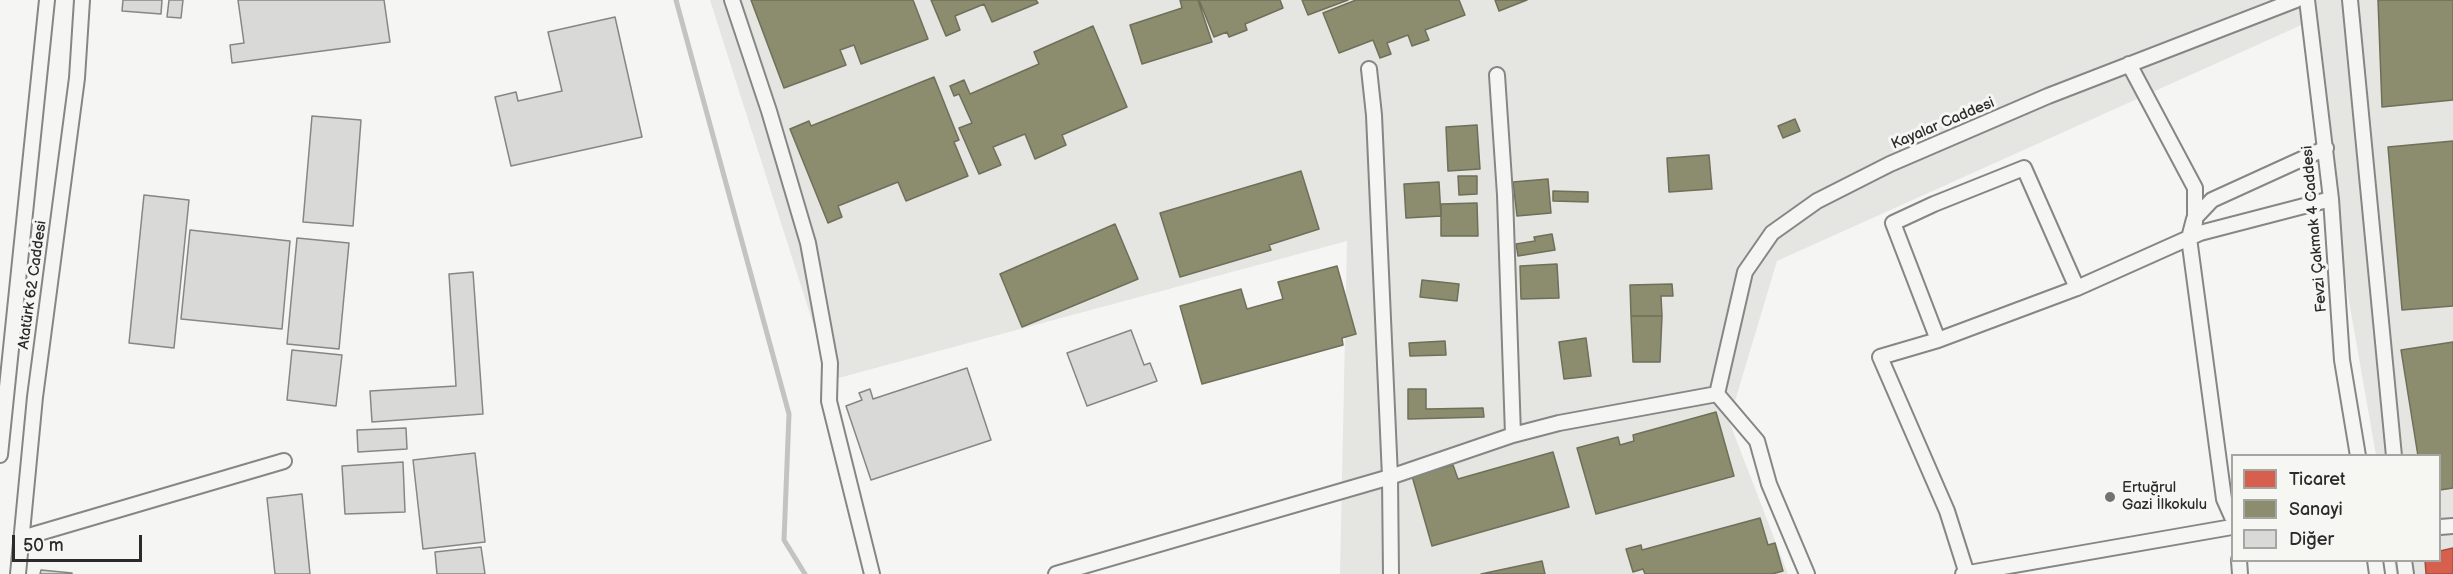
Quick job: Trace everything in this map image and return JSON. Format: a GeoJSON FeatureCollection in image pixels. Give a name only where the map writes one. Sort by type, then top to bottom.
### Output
{"type":"FeatureCollection","features":[{"type":"Feature","properties":{"kind":"street","name":"Atatürk 62 Caddesi"},"geometry":{"type":"LineString","coordinates":[[0,455],[47,0]]}},
{"type":"Feature","properties":{"kind":"street","name":"Atatürk 62 Caddesi"},"geometry":{"type":"LineString","coordinates":[[18,574],[35,397],[77,78],[82,0]]}},
{"type":"Feature","properties":{"kind":"street"},"geometry":{"type":"LineString","coordinates":[[732,0],[769,111],[808,243],[830,363],[829,401],[872,574]]}},
{"type":"Feature","properties":{"kind":"street","name":"Kayalar Caddesi"},"geometry":{"type":"LineString","coordinates":[[1717,394],[1745,272],[1772,233],[1817,201],[1890,164],[2048,96],[2296,0]]}},
{"type":"Feature","properties":{"kind":"street","name":"Fevzi Çakmak 4 Caddesi"},"geometry":{"type":"LineString","coordinates":[[2307,0],[2331,199],[2342,360],[2358,454]]}},
{"type":"Feature","properties":{"kind":"street"},"geometry":{"type":"LineString","coordinates":[[2350,0],[2394,454]]}},
{"type":"Feature","properties":{"kind":"street"},"geometry":{"type":"LineString","coordinates":[[2129,64],[2195,188],[2194,236],[2224,499],[2231,515]]}},
{"type":"Feature","properties":{"kind":"street"},"geometry":{"type":"LineString","coordinates":[[1369,69],[1375,126],[1390,477],[1390,574]]}},
{"type":"Feature","properties":{"kind":"street"},"geometry":{"type":"LineString","coordinates":[[1497,75],[1505,195],[1513,435]]}},
{"type":"Feature","properties":{"kind":"street"},"geometry":{"type":"LineString","coordinates":[[2194,219],[2212,200],[2325,148]]}},
{"type":"Feature","properties":{"kind":"street"},"geometry":{"type":"LineString","coordinates":[[1938,340],[1893,223],[2024,168],[2077,288]]}},
{"type":"Feature","properties":{"kind":"street"},"geometry":{"type":"LineString","coordinates":[[2231,527],[1966,574],[1947,511],[1880,357],[1938,340],[2077,288],[2194,236],[2331,199]]}},
{"type":"Feature","properties":{"kind":"street"},"geometry":{"type":"LineString","coordinates":[[1056,574],[1390,477],[1513,435],[1559,423],[1717,394],[1757,441],[1769,484],[1807,574]]}},
{"type":"Feature","properties":{"kind":"street"},"geometry":{"type":"LineString","coordinates":[[22,538],[284,461]]}},
{"type":"Feature","properties":{"kind":"shaded area"},"geometry":{"type":"Polygon","coordinates":[[[710,0],[2453,0],[2453,574],[2396,574],[2394,562],[2441,562],[2441,454],[2376,454],[2331,199],[2306,23],[1777,261],[1729,421],[1788,574],[1340,574],[1347,241],[831,380],[710,0]]]}},
{"type":"Feature","properties":{"kind":"building: Ticaret"},"geometry":{"type":"Polygon","coordinates":[[[2453,548],[2453,574],[2426,574],[2425,562],[2441,562],[2441,551],[2453,548]]]}},
{"type":"Feature","properties":{"kind":"building: Sanayi"},"geometry":{"type":"Polygon","coordinates":[[[751,0],[913,0],[928,39],[861,64],[854,45],[840,50],[846,65],[784,88],[751,0]]]}},
{"type":"Feature","properties":{"kind":"building: Sanayi"},"geometry":{"type":"Polygon","coordinates":[[[931,0],[1036,0],[1038,3],[992,22],[984,4],[955,16],[960,30],[946,36],[931,0]]]}},
{"type":"Feature","properties":{"kind":"building: Sanayi"},"geometry":{"type":"Polygon","coordinates":[[[1180,0],[1198,0],[1212,42],[1142,64],[1130,25],[1182,8],[1180,0]]]}},
{"type":"Feature","properties":{"kind":"building: Sanayi"},"geometry":{"type":"Polygon","coordinates":[[[1199,0],[1280,0],[1283,8],[1245,24],[1247,30],[1229,37],[1227,32],[1214,37],[1199,0]]]}},
{"type":"Feature","properties":{"kind":"building: Sanayi"},"geometry":{"type":"Polygon","coordinates":[[[1302,0],[1348,0],[1308,15],[1302,0]]]}},
{"type":"Feature","properties":{"kind":"building: Sanayi"},"geometry":{"type":"Polygon","coordinates":[[[1356,0],[1459,0],[1465,15],[1425,30],[1429,40],[1412,46],[1408,35],[1387,43],[1391,54],[1380,58],[1373,40],[1339,53],[1323,13],[1356,0]]]}},
{"type":"Feature","properties":{"kind":"building: Sanayi"},"geometry":{"type":"Polygon","coordinates":[[[1495,0],[1527,0],[1499,11],[1495,0]]]}},
{"type":"Feature","properties":{"kind":"building: Sanayi"},"geometry":{"type":"Polygon","coordinates":[[[2378,0],[2453,0],[2453,100],[2382,107],[2378,0]]]}},
{"type":"Feature","properties":{"kind":"building: Sanayi"},"geometry":{"type":"Polygon","coordinates":[[[1093,26],[1127,107],[1062,135],[1066,145],[1035,159],[1025,134],[993,147],[1001,165],[979,174],[959,128],[972,123],[959,94],[954,96],[950,86],[964,80],[970,94],[1039,64],[1034,52],[1093,26]]]}},
{"type":"Feature","properties":{"kind":"building: Sanayi"},"geometry":{"type":"Polygon","coordinates":[[[934,77],[959,140],[954,142],[968,176],[906,201],[898,182],[838,206],[842,217],[828,223],[790,129],[809,121],[811,126],[934,77]]]}},
{"type":"Feature","properties":{"kind":"building: Sanayi"},"geometry":{"type":"Polygon","coordinates":[[[1795,119],[1800,131],[1783,138],[1778,126],[1795,119]]]}},
{"type":"Feature","properties":{"kind":"building: Sanayi"},"geometry":{"type":"Polygon","coordinates":[[[1477,125],[1480,169],[1448,171],[1446,127],[1477,125]]]}},
{"type":"Feature","properties":{"kind":"building: Sanayi"},"geometry":{"type":"Polygon","coordinates":[[[2453,141],[2453,306],[2402,310],[2388,147],[2453,141]]]}},
{"type":"Feature","properties":{"kind":"building: Sanayi"},"geometry":{"type":"Polygon","coordinates":[[[1709,155],[1712,189],[1669,192],[1667,158],[1709,155]]]}},
{"type":"Feature","properties":{"kind":"building: Sanayi"},"geometry":{"type":"Polygon","coordinates":[[[1301,171],[1319,229],[1269,245],[1271,250],[1180,277],[1160,213],[1301,171]]]}},
{"type":"Feature","properties":{"kind":"building: Sanayi"},"geometry":{"type":"Polygon","coordinates":[[[1458,176],[1477,176],[1477,194],[1459,195],[1458,176]]]}},
{"type":"Feature","properties":{"kind":"building: Sanayi"},"geometry":{"type":"Polygon","coordinates":[[[1548,179],[1551,213],[1517,216],[1513,182],[1548,179]]]}},
{"type":"Feature","properties":{"kind":"building: Sanayi"},"geometry":{"type":"Polygon","coordinates":[[[1439,182],[1441,216],[1406,218],[1404,184],[1439,182]]]}},
{"type":"Feature","properties":{"kind":"building: Sanayi"},"geometry":{"type":"Polygon","coordinates":[[[1553,191],[1588,192],[1588,202],[1553,201],[1553,191]]]}},
{"type":"Feature","properties":{"kind":"building: Sanayi"},"geometry":{"type":"Polygon","coordinates":[[[1477,203],[1478,236],[1441,236],[1441,204],[1477,203]]]}},
{"type":"Feature","properties":{"kind":"building: Sanayi"},"geometry":{"type":"Polygon","coordinates":[[[1115,224],[1138,279],[1022,327],[1000,274],[1115,224]]]}},
{"type":"Feature","properties":{"kind":"building: Sanayi"},"geometry":{"type":"Polygon","coordinates":[[[1552,234],[1555,250],[1518,256],[1516,244],[1535,241],[1534,237],[1552,234]]]}},
{"type":"Feature","properties":{"kind":"building: Sanayi"},"geometry":{"type":"Polygon","coordinates":[[[1557,264],[1559,298],[1521,299],[1520,266],[1557,264]]]}},
{"type":"Feature","properties":{"kind":"building: Sanayi"},"geometry":{"type":"Polygon","coordinates":[[[1337,266],[1356,334],[1342,338],[1343,345],[1202,384],[1180,306],[1241,289],[1247,309],[1283,299],[1278,282],[1337,266]]]}},
{"type":"Feature","properties":{"kind":"building: Sanayi"},"geometry":{"type":"Polygon","coordinates":[[[1422,280],[1459,284],[1457,301],[1420,297],[1422,280]]]}},
{"type":"Feature","properties":{"kind":"building: Sanayi"},"geometry":{"type":"Polygon","coordinates":[[[1672,284],[1673,296],[1661,296],[1662,316],[1631,316],[1630,285],[1672,284]]]}},
{"type":"Feature","properties":{"kind":"building: Sanayi"},"geometry":{"type":"Polygon","coordinates":[[[1631,316],[1662,316],[1660,362],[1633,362],[1631,316]]]}},
{"type":"Feature","properties":{"kind":"building: Sanayi"},"geometry":{"type":"Polygon","coordinates":[[[1586,338],[1591,376],[1564,379],[1559,342],[1586,338]]]}},
{"type":"Feature","properties":{"kind":"building: Sanayi"},"geometry":{"type":"Polygon","coordinates":[[[1445,341],[1446,355],[1410,356],[1409,343],[1445,341]]]}},
{"type":"Feature","properties":{"kind":"building: Sanayi"},"geometry":{"type":"Polygon","coordinates":[[[2453,342],[2453,488],[2441,490],[2441,454],[2418,454],[2401,350],[2453,342]]]}},
{"type":"Feature","properties":{"kind":"building: Sanayi"},"geometry":{"type":"Polygon","coordinates":[[[1408,389],[1426,389],[1426,409],[1483,408],[1484,417],[1408,419],[1408,389]]]}},
{"type":"Feature","properties":{"kind":"building: Sanayi"},"geometry":{"type":"Polygon","coordinates":[[[1716,412],[1734,476],[1596,514],[1577,448],[1618,437],[1620,445],[1634,441],[1633,435],[1716,412]]]}},
{"type":"Feature","properties":{"kind":"building: Sanayi"},"geometry":{"type":"Polygon","coordinates":[[[1553,452],[1569,507],[1432,546],[1412,476],[1453,465],[1458,479],[1553,452]]]}},
{"type":"Feature","properties":{"kind":"building: Sanayi"},"geometry":{"type":"Polygon","coordinates":[[[1760,518],[1768,545],[1775,543],[1783,571],[1772,574],[1645,574],[1643,569],[1633,572],[1626,549],[1641,545],[1642,550],[1760,518]]]}},
{"type":"Feature","properties":{"kind":"building: Sanayi"},"geometry":{"type":"Polygon","coordinates":[[[1542,561],[1545,574],[1481,574],[1542,561]]]}},
{"type":"Feature","properties":{"kind":"building: Diğer"},"geometry":{"type":"Polygon","coordinates":[[[123,0],[162,0],[161,14],[122,11],[123,0]]]}},
{"type":"Feature","properties":{"kind":"building: Diğer"},"geometry":{"type":"Polygon","coordinates":[[[169,0],[183,0],[181,18],[167,17],[169,0]]]}},
{"type":"Feature","properties":{"kind":"building: Diğer"},"geometry":{"type":"Polygon","coordinates":[[[238,0],[384,0],[390,42],[232,63],[230,45],[244,43],[238,0]]]}},
{"type":"Feature","properties":{"kind":"building: Diğer"},"geometry":{"type":"Polygon","coordinates":[[[615,17],[642,137],[511,166],[495,97],[516,92],[518,101],[562,91],[548,32],[615,17]]]}},
{"type":"Feature","properties":{"kind":"building: Diğer"},"geometry":{"type":"Polygon","coordinates":[[[312,116],[361,120],[353,226],[303,222],[312,116]]]}},
{"type":"Feature","properties":{"kind":"building: Diğer"},"geometry":{"type":"Polygon","coordinates":[[[144,195],[189,200],[174,348],[129,343],[144,195]]]}},
{"type":"Feature","properties":{"kind":"building: Diğer"},"geometry":{"type":"Polygon","coordinates":[[[190,230],[290,241],[282,329],[181,319],[190,230]]]}},
{"type":"Feature","properties":{"kind":"building: Diğer"},"geometry":{"type":"Polygon","coordinates":[[[297,238],[349,243],[339,349],[287,344],[297,238]]]}},
{"type":"Feature","properties":{"kind":"building: Diğer"},"geometry":{"type":"Polygon","coordinates":[[[473,272],[483,414],[372,422],[370,391],[456,386],[449,274],[473,272]]]}},
{"type":"Feature","properties":{"kind":"building: Diğer"},"geometry":{"type":"Polygon","coordinates":[[[1131,330],[1144,365],[1150,363],[1157,381],[1087,406],[1067,353],[1131,330]]]}},
{"type":"Feature","properties":{"kind":"building: Diğer"},"geometry":{"type":"Polygon","coordinates":[[[292,350],[342,355],[336,406],[287,400],[292,350]]]}},
{"type":"Feature","properties":{"kind":"building: Diğer"},"geometry":{"type":"Polygon","coordinates":[[[967,368],[991,440],[871,480],[846,406],[862,400],[859,393],[870,389],[873,399],[967,368]]]}},
{"type":"Feature","properties":{"kind":"building: Diğer"},"geometry":{"type":"Polygon","coordinates":[[[406,428],[407,449],[358,452],[357,430],[406,428]]]}},
{"type":"Feature","properties":{"kind":"building: Diğer"},"geometry":{"type":"Polygon","coordinates":[[[475,453],[485,542],[423,549],[413,460],[475,453]]]}},
{"type":"Feature","properties":{"kind":"building: Diğer"},"geometry":{"type":"Polygon","coordinates":[[[403,462],[405,512],[345,514],[342,466],[403,462]]]}},
{"type":"Feature","properties":{"kind":"building: Diğer"},"geometry":{"type":"Polygon","coordinates":[[[302,494],[310,574],[275,574],[267,498],[302,494]]]}},
{"type":"Feature","properties":{"kind":"building: Diğer"},"geometry":{"type":"Polygon","coordinates":[[[481,547],[485,574],[437,574],[435,552],[481,547]]]}},
{"type":"Feature","properties":{"kind":"building: Diğer"},"geometry":{"type":"Polygon","coordinates":[[[41,570],[72,573],[72,574],[40,574],[41,570]]]}},
{"type":"Feature","properties":{"kind":"waterway"},"geometry":{"type":"LineString","coordinates":[[676,0],[789,414],[784,540],[805,574]]}},
{"type":"Feature","properties":{"kind":"place","name":"Ertuğrul Gazi İlkokulu"},"geometry":{"type":"Point","coordinates":[2110,497]}}]}
